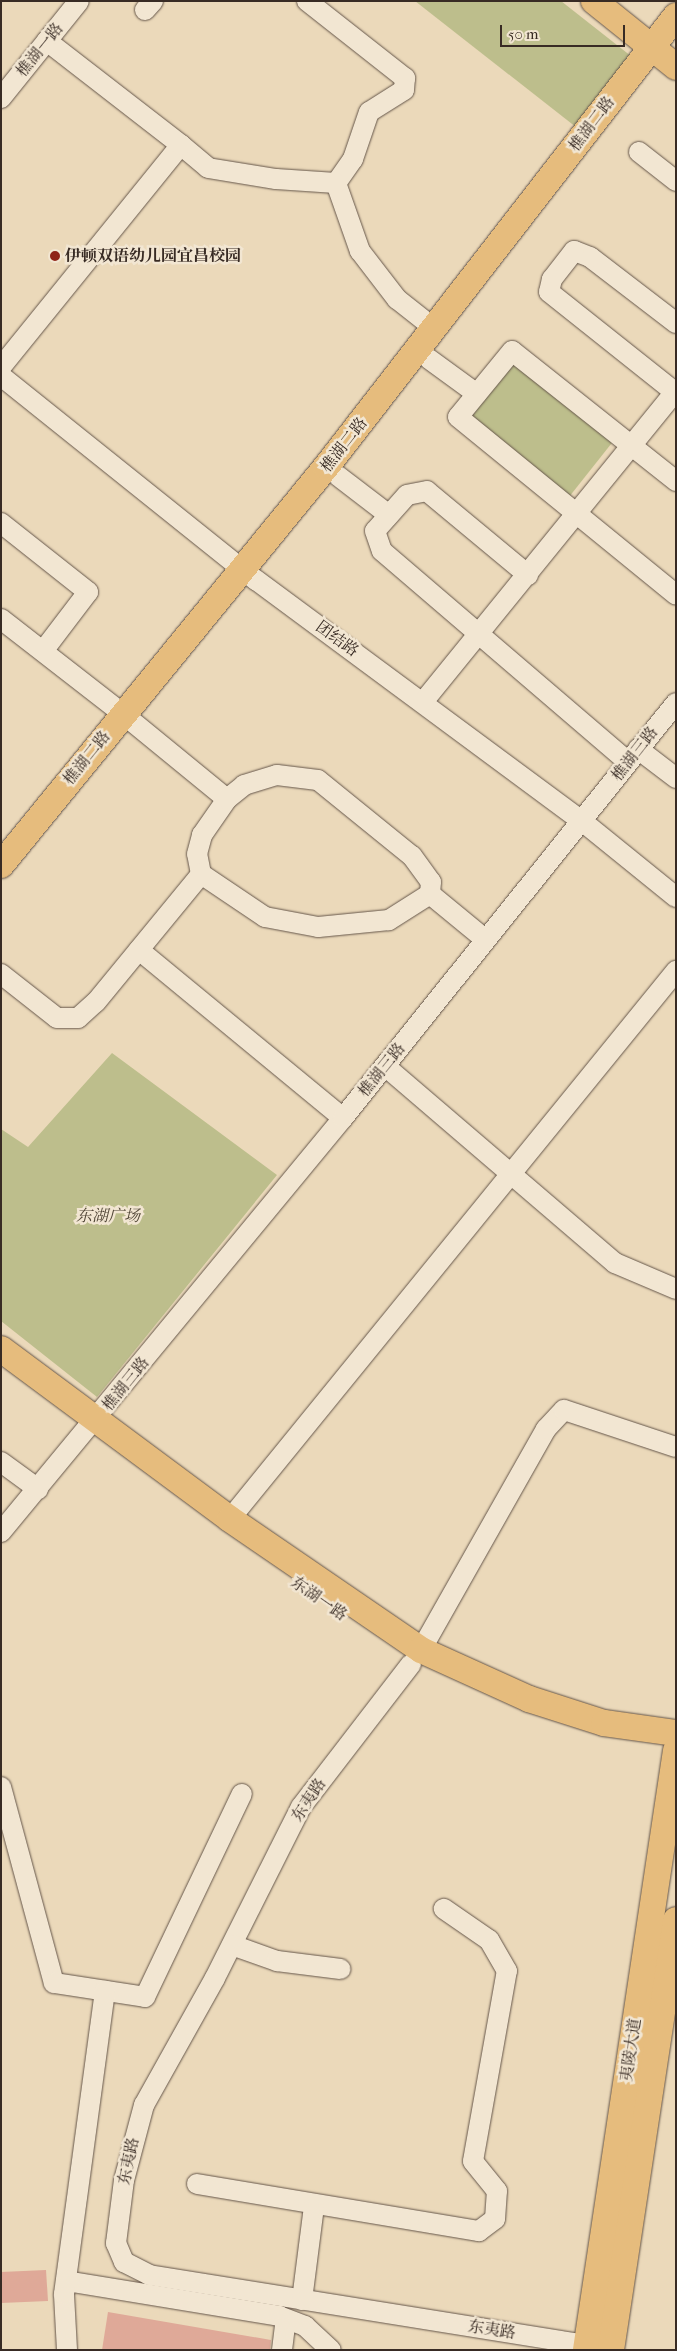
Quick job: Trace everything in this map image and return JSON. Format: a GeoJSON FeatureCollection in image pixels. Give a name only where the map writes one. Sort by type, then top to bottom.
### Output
{"type":"FeatureCollection","features":[{"type":"Feature","properties":{"kind":"main road"},"geometry":{"type":"LineString","coordinates":[[594,1],[666,53]]}},
{"type":"Feature","properties":{"kind":"main road","name":"樵湖二路"},"geometry":{"type":"LineString","coordinates":[[1,865],[246,579],[338,476],[666,53],[676,16]]}},
{"type":"Feature","properties":{"kind":"main road","name":"樵湖二路"},"geometry":{"type":"LineString","coordinates":[[246,579],[435,329],[666,53]]}},
{"type":"Feature","properties":{"kind":"main road","name":"樵湖二路"},"geometry":{"type":"LineString","coordinates":[[1,886],[128,719]]}},
{"type":"Feature","properties":{"kind":"main road"},"geometry":{"type":"LineString","coordinates":[[1,1349],[90,1428],[230,1519],[416,1657],[529,1699],[604,1723],[676,1733]]}},
{"type":"Feature","properties":{"kind":"main road","name":"东湖一路"},"geometry":{"type":"LineString","coordinates":[[1,1371],[90,1428],[416,1657],[517,1712],[603,1740],[676,1749]]}},
{"type":"Feature","properties":{"kind":"main road","name":"夷陵大道"},"geometry":{"type":"LineString","coordinates":[[595,2348],[676,1749]]}},
{"type":"Feature","properties":{"kind":"main road","name":"夷陵大道"},"geometry":{"type":"LineString","coordinates":[[595,2348],[676,1920]]}},
{"type":"Feature","properties":{"kind":"street","name":"樵湖一路"},"geometry":{"type":"LineString","coordinates":[[1,98],[79,1]]}},
{"type":"Feature","properties":{"kind":"street"},"geometry":{"type":"LineString","coordinates":[[307,1],[405,78],[404,90],[369,112],[353,159],[336,182]]}},
{"type":"Feature","properties":{"kind":"street"},"geometry":{"type":"LineString","coordinates":[[48,41],[208,168],[276,179],[336,182]]}},
{"type":"Feature","properties":{"kind":"street"},"geometry":{"type":"LineString","coordinates":[[1,367],[181,145]]}},
{"type":"Feature","properties":{"kind":"street"},"geometry":{"type":"LineString","coordinates":[[639,152],[676,181]]}},
{"type":"Feature","properties":{"kind":"street"},"geometry":{"type":"LineString","coordinates":[[336,182],[360,251],[397,299],[435,329]]}},
{"type":"Feature","properties":{"kind":"street"},"geometry":{"type":"LineString","coordinates":[[423,702],[577,515],[675,392],[549,292],[552,279],[574,251],[590,257],[676,323]]}},
{"type":"Feature","properties":{"kind":"street"},"geometry":{"type":"LineString","coordinates":[[676,481],[512,351],[458,418],[676,595]]}},
{"type":"Feature","properties":{"kind":"street"},"geometry":{"type":"LineString","coordinates":[[429,359],[477,394]]}},
{"type":"Feature","properties":{"kind":"street","name":"团结路"},"geometry":{"type":"LineString","coordinates":[[1,376],[246,579],[423,702],[578,826],[676,911]]}},
{"type":"Feature","properties":{"kind":"street","name":"团结路"},"geometry":{"type":"LineString","coordinates":[[1,391],[246,579],[676,897]]}},
{"type":"Feature","properties":{"kind":"street"},"geometry":{"type":"LineString","coordinates":[[338,476],[389,515]]}},
{"type":"Feature","properties":{"kind":"street"},"geometry":{"type":"LineString","coordinates":[[528,575],[428,491],[407,495],[375,531],[382,551],[479,634],[633,756],[676,778]]}},
{"type":"Feature","properties":{"kind":"street"},"geometry":{"type":"LineString","coordinates":[[1,523],[88,592],[43,651]]}},
{"type":"Feature","properties":{"kind":"street"},"geometry":{"type":"LineString","coordinates":[[1,619],[227,798]]}},
{"type":"Feature","properties":{"kind":"street","name":"樵湖三路"},"geometry":{"type":"LineString","coordinates":[[1,1532],[90,1428],[343,1118],[676,702]]}},
{"type":"Feature","properties":{"kind":"street"},"geometry":{"type":"LineString","coordinates":[[277,775],[318,780],[412,856],[431,882],[430,894],[389,920],[318,927],[265,917],[201,874],[197,854],[202,835],[227,798],[244,785],[277,775]]}},
{"type":"Feature","properties":{"kind":"street"},"geometry":{"type":"LineString","coordinates":[[1,974],[57,1018],[78,1018],[139,950],[201,874]]}},
{"type":"Feature","properties":{"kind":"street"},"geometry":{"type":"LineString","coordinates":[[430,894],[486,940]]}},
{"type":"Feature","properties":{"kind":"street"},"geometry":{"type":"LineString","coordinates":[[139,950],[343,1118]]}},
{"type":"Feature","properties":{"kind":"street"},"geometry":{"type":"LineString","coordinates":[[230,1519],[676,971]]}},
{"type":"Feature","properties":{"kind":"street"},"geometry":{"type":"LineString","coordinates":[[384,1066],[615,1263],[676,1289]]}},
{"type":"Feature","properties":{"kind":"street","name":"东夷路"},"geometry":{"type":"LineString","coordinates":[[595,2348],[149,2275],[124,2262],[116,2243],[124,2180],[144,2104],[232,1945],[301,1807],[416,1657],[546,1429],[564,1410],[676,1447]]}},
{"type":"Feature","properties":{"kind":"street"},"geometry":{"type":"LineString","coordinates":[[1,1462],[38,1490]]}},
{"type":"Feature","properties":{"kind":"street"},"geometry":{"type":"LineString","coordinates":[[1,1787],[54,1983],[145,1997],[242,1794]]}},
{"type":"Feature","properties":{"kind":"street"},"geometry":{"type":"LineString","coordinates":[[197,2184],[314,2206],[479,2231],[495,2219],[497,2191],[473,2161],[507,1971],[489,1940],[444,1909]]}},
{"type":"Feature","properties":{"kind":"street"},"geometry":{"type":"LineString","coordinates":[[232,1945],[276,1961],[340,1969]]}},
{"type":"Feature","properties":{"kind":"street"},"geometry":{"type":"LineString","coordinates":[[67,2350],[62,2315],[105,1991]]}},
{"type":"Feature","properties":{"kind":"street"},"geometry":{"type":"LineString","coordinates":[[302,2300],[314,2206]]}},
{"type":"Feature","properties":{"kind":"street"},"geometry":{"type":"LineString","coordinates":[[66,2281],[286,2319],[305,2326],[332,2350]]}},
{"type":"Feature","properties":{"kind":"street"},"geometry":{"type":"LineString","coordinates":[[282,2350],[286,2319]]}},
{"type":"Feature","properties":{"kind":"green space"},"geometry":{"type":"Polygon","coordinates":[[[415,1],[561,1],[636,60],[581,131],[415,1]]]}},
{"type":"Feature","properties":{"kind":"green space"},"geometry":{"type":"Polygon","coordinates":[[[513,358],[615,439],[569,497],[467,416],[513,358]]]}},
{"type":"Feature","properties":{"kind":"green space","name":"东湖广场"},"geometry":{"type":"Polygon","coordinates":[[[112,1053],[277,1175],[97,1397],[1,1321],[1,1129],[28,1147],[112,1053]]]}},
{"type":"Feature","properties":{"kind":"building"},"geometry":{"type":"Polygon","coordinates":[[[46,2270],[48,2301],[1,2303],[1,2272],[46,2270]]]}},
{"type":"Feature","properties":{"kind":"building"},"geometry":{"type":"Polygon","coordinates":[[[108,2312],[271,2340],[270,2350],[102,2350],[108,2312]]]}},
{"type":"Feature","properties":{"kind":"place","name":"伊顿双语幼儿园宜昌校园"},"geometry":{"type":"Point","coordinates":[55,256]}}]}
